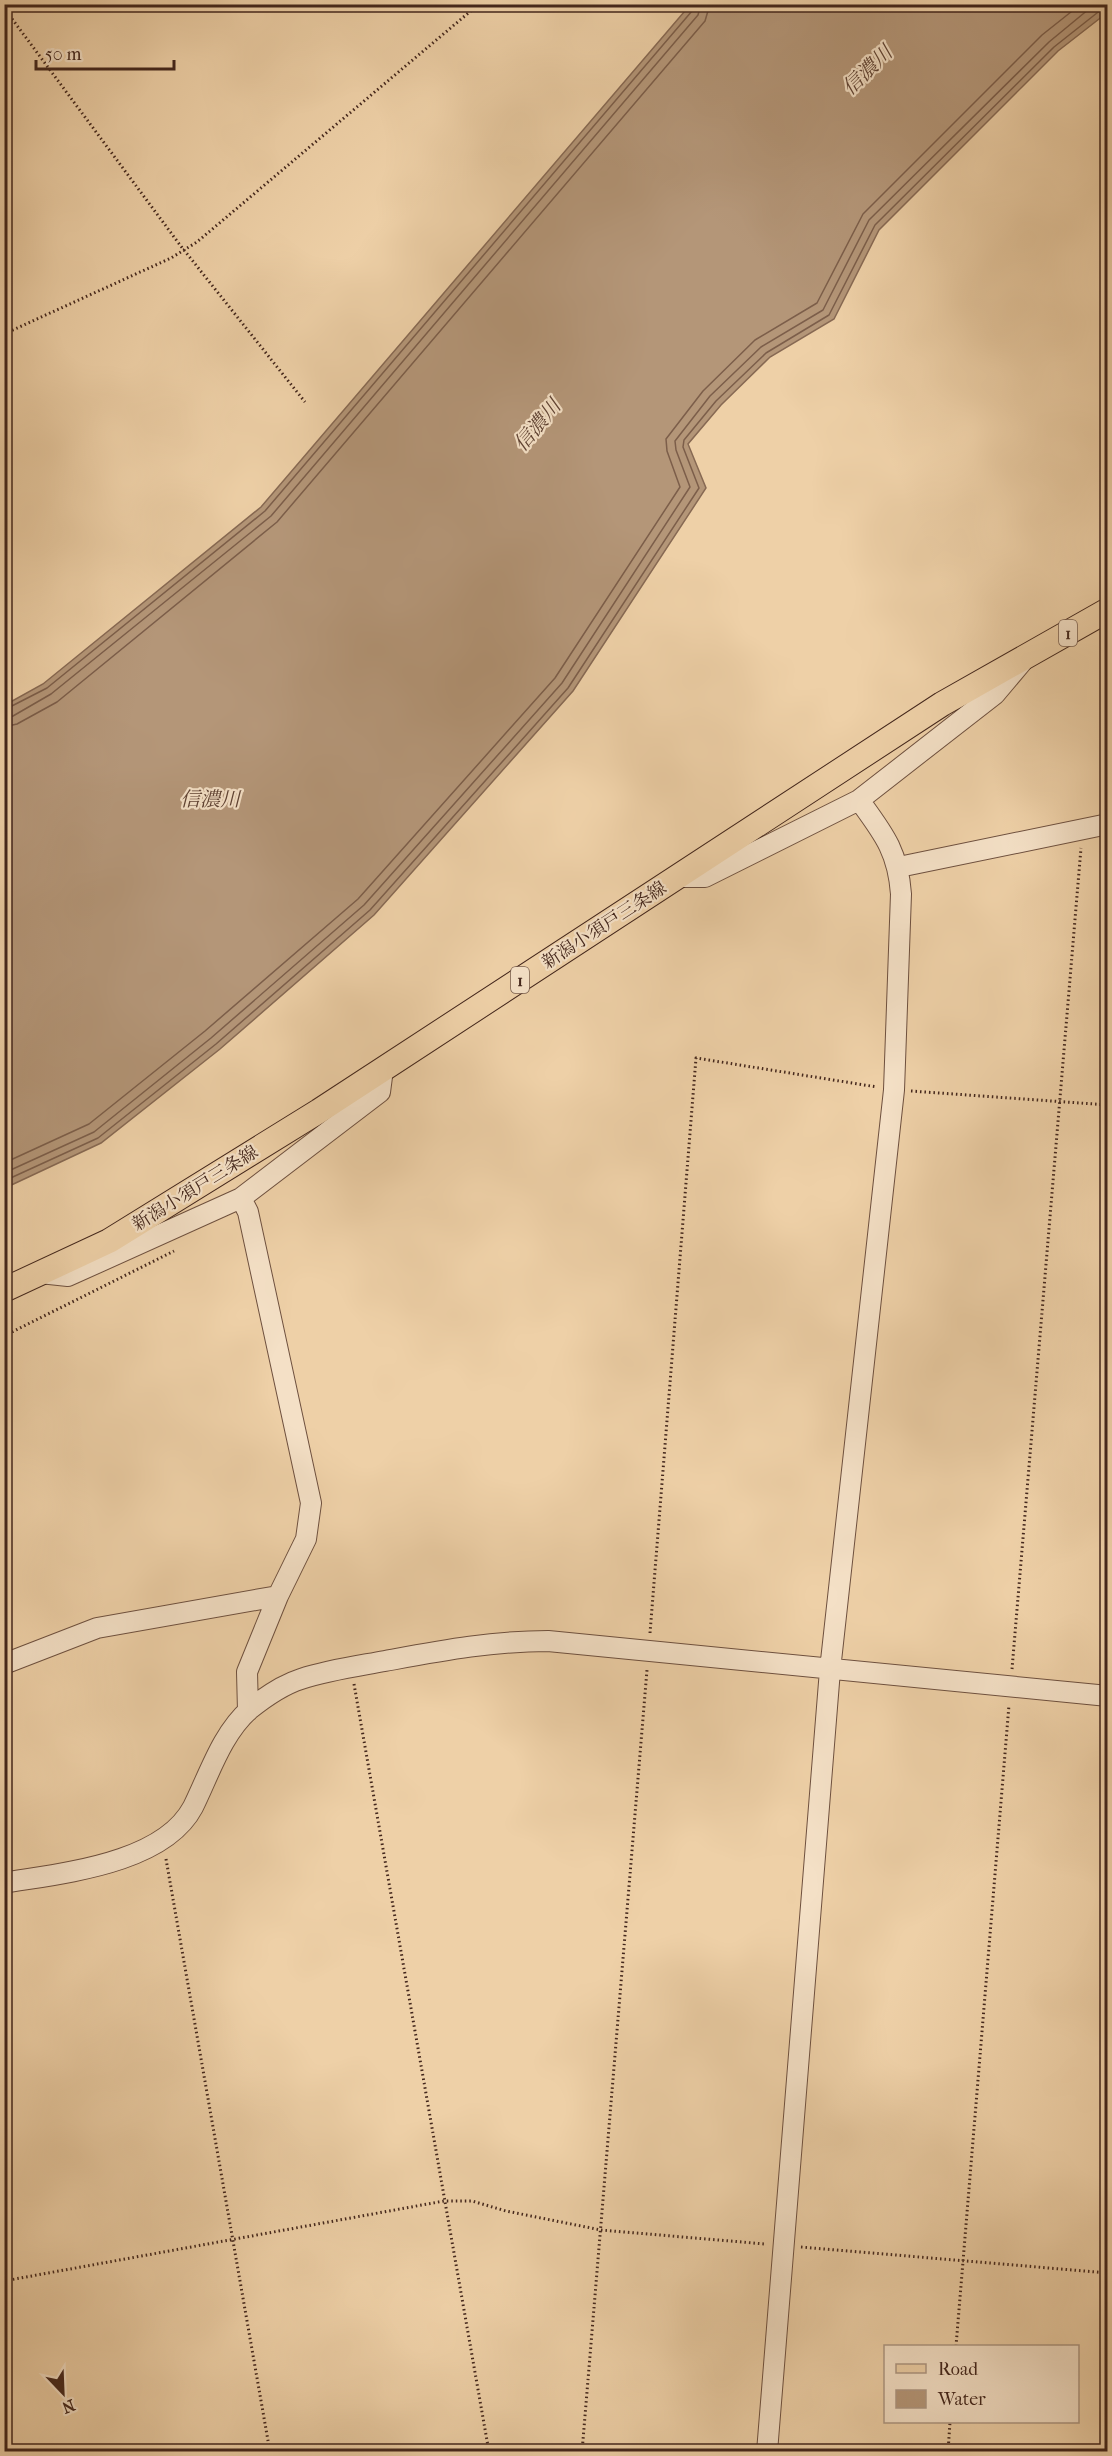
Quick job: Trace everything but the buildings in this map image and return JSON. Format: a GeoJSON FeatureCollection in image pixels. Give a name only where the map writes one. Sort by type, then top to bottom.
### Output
{"type":"FeatureCollection","features":[{"type":"Feature","properties":{"kind":"main road","name":"新潟小須戸三条線"},"geometry":{"type":"LineString","coordinates":[[4,1290],[109,1241],[383,1069],[942,704],[1107,610]]}},
{"type":"Feature","properties":{"kind":"street"},"geometry":{"type":"LineString","coordinates":[[678,877],[705,877],[859,800],[995,694],[1028,656]]}},
{"type":"Feature","properties":{"kind":"street"},"geometry":{"type":"LineString","coordinates":[[767,2451],[830,1670],[894,1090],[901,894],[899,867],[886,837],[859,800]]}},
{"type":"Feature","properties":{"kind":"street"},"geometry":{"type":"LineString","coordinates":[[899,867],[1107,824]]}},
{"type":"Feature","properties":{"kind":"street"},"geometry":{"type":"LineString","coordinates":[[40,1273],[68,1276],[241,1198],[380,1092],[383,1069]]}},
{"type":"Feature","properties":{"kind":"street"},"geometry":{"type":"LineString","coordinates":[[241,1198],[248,1212],[311,1503],[306,1539],[278,1596],[247,1672],[248,1711]]}},
{"type":"Feature","properties":{"kind":"street"},"geometry":{"type":"LineString","coordinates":[[4,1664],[97,1628],[278,1596]]}},
{"type":"Feature","properties":{"kind":"street"},"geometry":{"type":"LineString","coordinates":[[4,1883],[110,1863],[163,1839],[191,1810],[221,1749],[248,1711],[274,1691],[300,1679],[469,1645],[509,1641],[548,1641],[1107,1696]]}},
{"type":"Feature","properties":{"kind":"path"},"geometry":{"type":"LineString","coordinates":[[4,334],[184,250],[312,147],[479,4]]}},
{"type":"Feature","properties":{"kind":"path"},"geometry":{"type":"LineString","coordinates":[[4,8],[184,250],[305,402]]}},
{"type":"Feature","properties":{"kind":"path"},"geometry":{"type":"LineString","coordinates":[[956,2345],[1083,830]]}},
{"type":"Feature","properties":{"kind":"path"},"geometry":{"type":"LineString","coordinates":[[582,2451],[696,1058],[894,1090],[1107,1105]]}},
{"type":"Feature","properties":{"kind":"path"},"geometry":{"type":"LineString","coordinates":[[4,1336],[174,1251]]}},
{"type":"Feature","properties":{"kind":"path"},"geometry":{"type":"LineString","coordinates":[[351,1668],[489,2451]]}},
{"type":"Feature","properties":{"kind":"path"},"geometry":{"type":"LineString","coordinates":[[163,1839],[270,2451]]}},
{"type":"Feature","properties":{"kind":"path"},"geometry":{"type":"LineString","coordinates":[[4,2282],[444,2201],[472,2201],[506,2211],[601,2230],[1107,2273]]}},
{"type":"Feature","properties":{"kind":"path"},"geometry":{"type":"LineString","coordinates":[[948,2451],[950,2423]]}},
{"type":"Feature","properties":{"kind":"water","name":"信濃川"},"geometry":{"type":"Polygon","coordinates":[[[1107,4],[1108,12],[1058,51],[879,230],[834,319],[770,357],[721,405],[688,444],[706,488],[573,691],[374,915],[220,1049],[101,1143],[5,1188],[5,705],[43,684],[261,507],[690,5],[1107,4]]]}}]}
